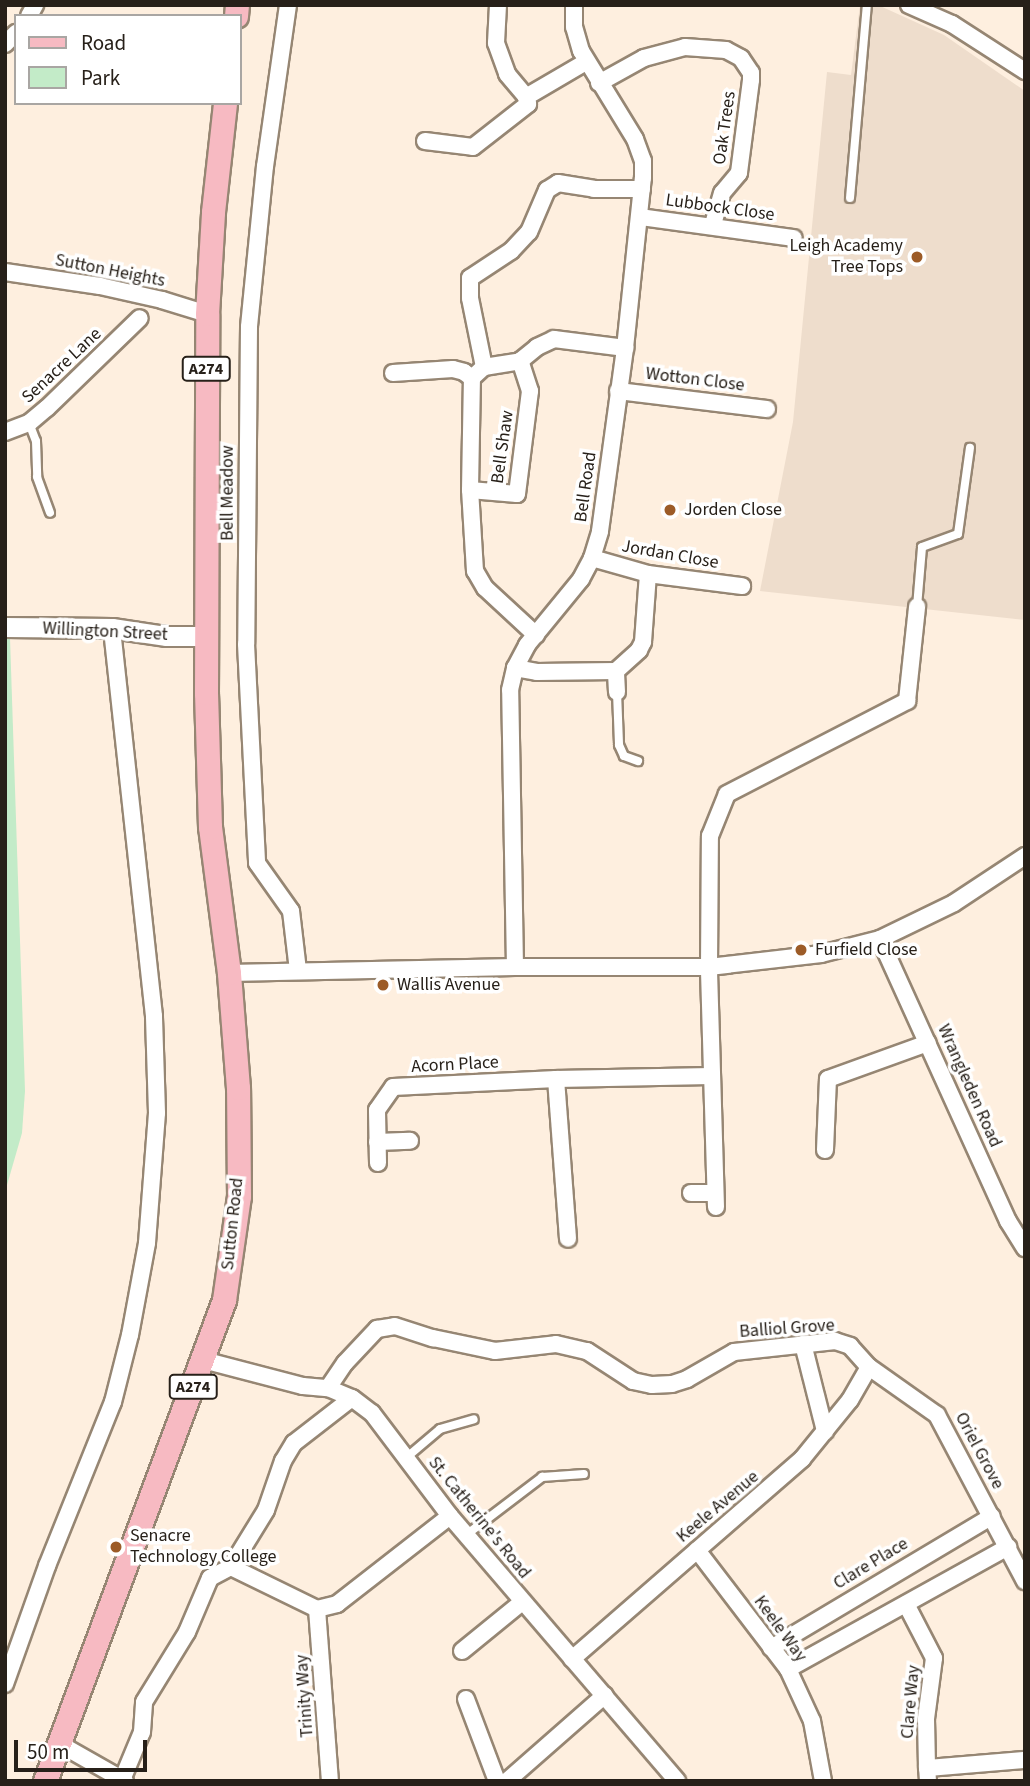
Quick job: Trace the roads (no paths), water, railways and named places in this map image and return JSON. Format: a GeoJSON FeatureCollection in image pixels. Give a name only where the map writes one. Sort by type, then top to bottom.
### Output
{"type":"FeatureCollection","features":[{"type":"Feature","properties":{"kind":"main road","name":"A274"},"geometry":{"type":"LineString","coordinates":[[205,636],[207,314],[213,212],[225,105]]}},
{"type":"Feature","properties":{"kind":"main road","name":"Sutton Road"},"geometry":{"type":"LineString","coordinates":[[45,1781],[224,1300],[239,1196],[238,1088],[229,973],[210,827],[205,636]]}},
{"type":"Feature","properties":{"kind":"street","name":"Bell Meadow"},"geometry":{"type":"LineString","coordinates":[[288,5],[265,166],[249,327],[246,644],[257,863],[291,911],[298,971]]}},
{"type":"Feature","properties":{"kind":"street"},"geometry":{"type":"LineString","coordinates":[[425,141],[473,147],[528,104],[526,97],[507,74],[496,43],[498,5]]}},
{"type":"Feature","properties":{"kind":"street","name":"Bell Road"},"geometry":{"type":"LineString","coordinates":[[515,967],[510,690],[515,668],[536,635],[581,579],[592,558],[600,531],[625,348],[642,189],[643,161],[635,139],[586,62],[574,27],[574,5]]}},
{"type":"Feature","properties":{"kind":"street"},"geometry":{"type":"LineString","coordinates":[[909,5],[952,24],[1025,71]]}},
{"type":"Feature","properties":{"kind":"street","name":"Oak Trees"},"geometry":{"type":"LineString","coordinates":[[600,83],[644,58],[675,49],[726,50],[741,58],[751,73],[751,80],[739,173],[722,193],[713,224]]}},
{"type":"Feature","properties":{"kind":"street"},"geometry":{"type":"LineString","coordinates":[[526,97],[586,62]]}},
{"type":"Feature","properties":{"kind":"street"},"geometry":{"type":"LineString","coordinates":[[484,367],[470,298],[470,278],[512,251],[529,232],[547,190],[558,183],[594,189],[642,189]]}},
{"type":"Feature","properties":{"kind":"street","name":"Lubbock Close"},"geometry":{"type":"LineString","coordinates":[[640,216],[713,224],[794,238]]}},
{"type":"Feature","properties":{"kind":"street","name":"Sutton Heights"},"geometry":{"type":"LineString","coordinates":[[5,272],[100,286],[162,300],[207,314]]}},
{"type":"Feature","properties":{"kind":"street","name":"Senacre Lane"},"geometry":{"type":"LineString","coordinates":[[5,432],[29,423],[140,318]]}},
{"type":"Feature","properties":{"kind":"street"},"geometry":{"type":"LineString","coordinates":[[393,373],[453,369],[464,372],[471,378],[484,367],[520,361],[537,347],[554,339],[625,348]]}},
{"type":"Feature","properties":{"kind":"street","name":"Bell Shaw"},"geometry":{"type":"LineString","coordinates":[[470,490],[517,494],[530,391],[520,361]]}},
{"type":"Feature","properties":{"kind":"street","name":"Bell Shaw"},"geometry":{"type":"LineString","coordinates":[[471,378],[470,490],[475,571],[485,588],[536,635]]}},
{"type":"Feature","properties":{"kind":"street","name":"Wotton Close"},"geometry":{"type":"LineString","coordinates":[[618,391],[767,409]]}},
{"type":"Feature","properties":{"kind":"street","name":"Jordan Close"},"geometry":{"type":"LineString","coordinates":[[592,558],[648,573],[742,586]]}},
{"type":"Feature","properties":{"kind":"street"},"geometry":{"type":"LineString","coordinates":[[515,668],[537,672],[616,671],[639,650],[643,642],[648,573]]}},
{"type":"Feature","properties":{"kind":"street"},"geometry":{"type":"LineString","coordinates":[[691,1193],[715,1200],[709,967],[710,836],[727,794],[907,701],[917,607]]}},
{"type":"Feature","properties":{"kind":"street","name":"Willington Street"},"geometry":{"type":"LineString","coordinates":[[5,627],[112,628],[166,636],[205,636]]}},
{"type":"Feature","properties":{"kind":"street"},"geometry":{"type":"LineString","coordinates":[[5,1684],[47,1566],[113,1402],[130,1335],[147,1243],[157,1113],[154,1016],[112,628]]}},
{"type":"Feature","properties":{"kind":"street"},"geometry":{"type":"LineString","coordinates":[[616,671],[617,692]]}},
{"type":"Feature","properties":{"kind":"street"},"geometry":{"type":"LineString","coordinates":[[229,973],[515,967],[709,967],[821,954],[880,939],[954,904],[1025,856]]}},
{"type":"Feature","properties":{"kind":"street","name":"Wrangleden Road"},"geometry":{"type":"LineString","coordinates":[[880,939],[1008,1221],[1025,1248]]}},
{"type":"Feature","properties":{"kind":"street"},"geometry":{"type":"LineString","coordinates":[[825,1150],[828,1079],[928,1043]]}},
{"type":"Feature","properties":{"kind":"street","name":"Acorn Place"},"geometry":{"type":"LineString","coordinates":[[378,1163],[377,1110],[393,1087],[556,1079],[711,1076]]}},
{"type":"Feature","properties":{"kind":"street"},"geometry":{"type":"LineString","coordinates":[[556,1079],[568,1239]]}},
{"type":"Feature","properties":{"kind":"street"},"geometry":{"type":"LineString","coordinates":[[377,1142],[410,1141]]}},
{"type":"Feature","properties":{"kind":"street","name":"Balliol Grove"},"geometry":{"type":"LineString","coordinates":[[328,1388],[345,1363],[377,1329],[395,1326],[433,1338],[495,1351],[556,1344],[587,1350],[633,1381],[652,1385],[672,1384],[687,1379],[734,1352],[835,1341],[850,1346],[869,1367]]}},
{"type":"Feature","properties":{"kind":"street"},"geometry":{"type":"LineString","coordinates":[[803,1344],[825,1431]]}},
{"type":"Feature","properties":{"kind":"street","name":"St. Catherine's Road"},"geometry":{"type":"LineString","coordinates":[[203,1360],[303,1386],[328,1388],[352,1398],[372,1413],[450,1516],[677,1781]]}},
{"type":"Feature","properties":{"kind":"street","name":"Keele Avenue"},"geometry":{"type":"LineString","coordinates":[[572,1659],[802,1459],[850,1400],[869,1367]]}},
{"type":"Feature","properties":{"kind":"street","name":"Oriel Grove"},"geometry":{"type":"LineString","coordinates":[[869,1367],[937,1415],[1025,1581]]}},
{"type":"Feature","properties":{"kind":"street"},"geometry":{"type":"LineString","coordinates":[[58,1743],[124,1780],[142,1732],[148,1693],[187,1632],[210,1578],[232,1567],[266,1510],[287,1451],[305,1432],[352,1398]]}},
{"type":"Feature","properties":{"kind":"street"},"geometry":{"type":"LineString","coordinates":[[232,1567],[317,1609],[337,1604],[450,1516]]}},
{"type":"Feature","properties":{"kind":"street","name":"Clare Place"},"geometry":{"type":"LineString","coordinates":[[771,1647],[992,1516]]}},
{"type":"Feature","properties":{"kind":"street"},"geometry":{"type":"LineString","coordinates":[[788,1669],[1008,1547]]}},
{"type":"Feature","properties":{"kind":"street","name":"Keele Way"},"geometry":{"type":"LineString","coordinates":[[697,1550],[788,1669],[812,1721],[823,1781]]}},
{"type":"Feature","properties":{"kind":"street"},"geometry":{"type":"LineString","coordinates":[[462,1651],[522,1602]]}},
{"type":"Feature","properties":{"kind":"street","name":"Clare Way"},"geometry":{"type":"LineString","coordinates":[[906,1604],[934,1658],[926,1719],[928,1775]]}},
{"type":"Feature","properties":{"kind":"street","name":"Trinity Way"},"geometry":{"type":"LineString","coordinates":[[317,1609],[330,1781]]}},
{"type":"Feature","properties":{"kind":"street"},"geometry":{"type":"LineString","coordinates":[[507,1781],[605,1695]]}},
{"type":"Feature","properties":{"kind":"street"},"geometry":{"type":"LineString","coordinates":[[466,1699],[498,1781]]}},
{"type":"Feature","properties":{"kind":"street"},"geometry":{"type":"LineString","coordinates":[[928,1775],[1025,1760]]}},
{"type":"Feature","properties":{"kind":"lane"},"geometry":{"type":"LineString","coordinates":[[850,198],[867,5]]}},
{"type":"Feature","properties":{"kind":"lane"},"geometry":{"type":"LineString","coordinates":[[29,423],[36,442],[37,477],[50,513]]}},
{"type":"Feature","properties":{"kind":"lane"},"geometry":{"type":"LineString","coordinates":[[917,607],[922,547],[958,534],[970,448]]}},
{"type":"Feature","properties":{"kind":"lane"},"geometry":{"type":"LineString","coordinates":[[617,692],[620,745],[624,756],[638,761]]}},
{"type":"Feature","properties":{"kind":"lane"},"geometry":{"type":"LineString","coordinates":[[407,1457],[440,1429],[474,1419]]}},
{"type":"Feature","properties":{"kind":"lane"},"geometry":{"type":"LineString","coordinates":[[466,1535],[542,1477],[584,1474]]}},
{"type":"Feature","properties":{"kind":"place","name":"Leigh Academy Tree Tops"},"geometry":{"type":"Point","coordinates":[917,257]}},
{"type":"Feature","properties":{"kind":"place","name":"Jorden Close"},"geometry":{"type":"Point","coordinates":[670,510]}},
{"type":"Feature","properties":{"kind":"place","name":"Furfield Close"},"geometry":{"type":"Point","coordinates":[801,950]}},
{"type":"Feature","properties":{"kind":"place","name":"Wallis Avenue"},"geometry":{"type":"Point","coordinates":[383,985]}},
{"type":"Feature","properties":{"kind":"place","name":"Senacre Technology College"},"geometry":{"type":"Point","coordinates":[116,1547]}}]}
